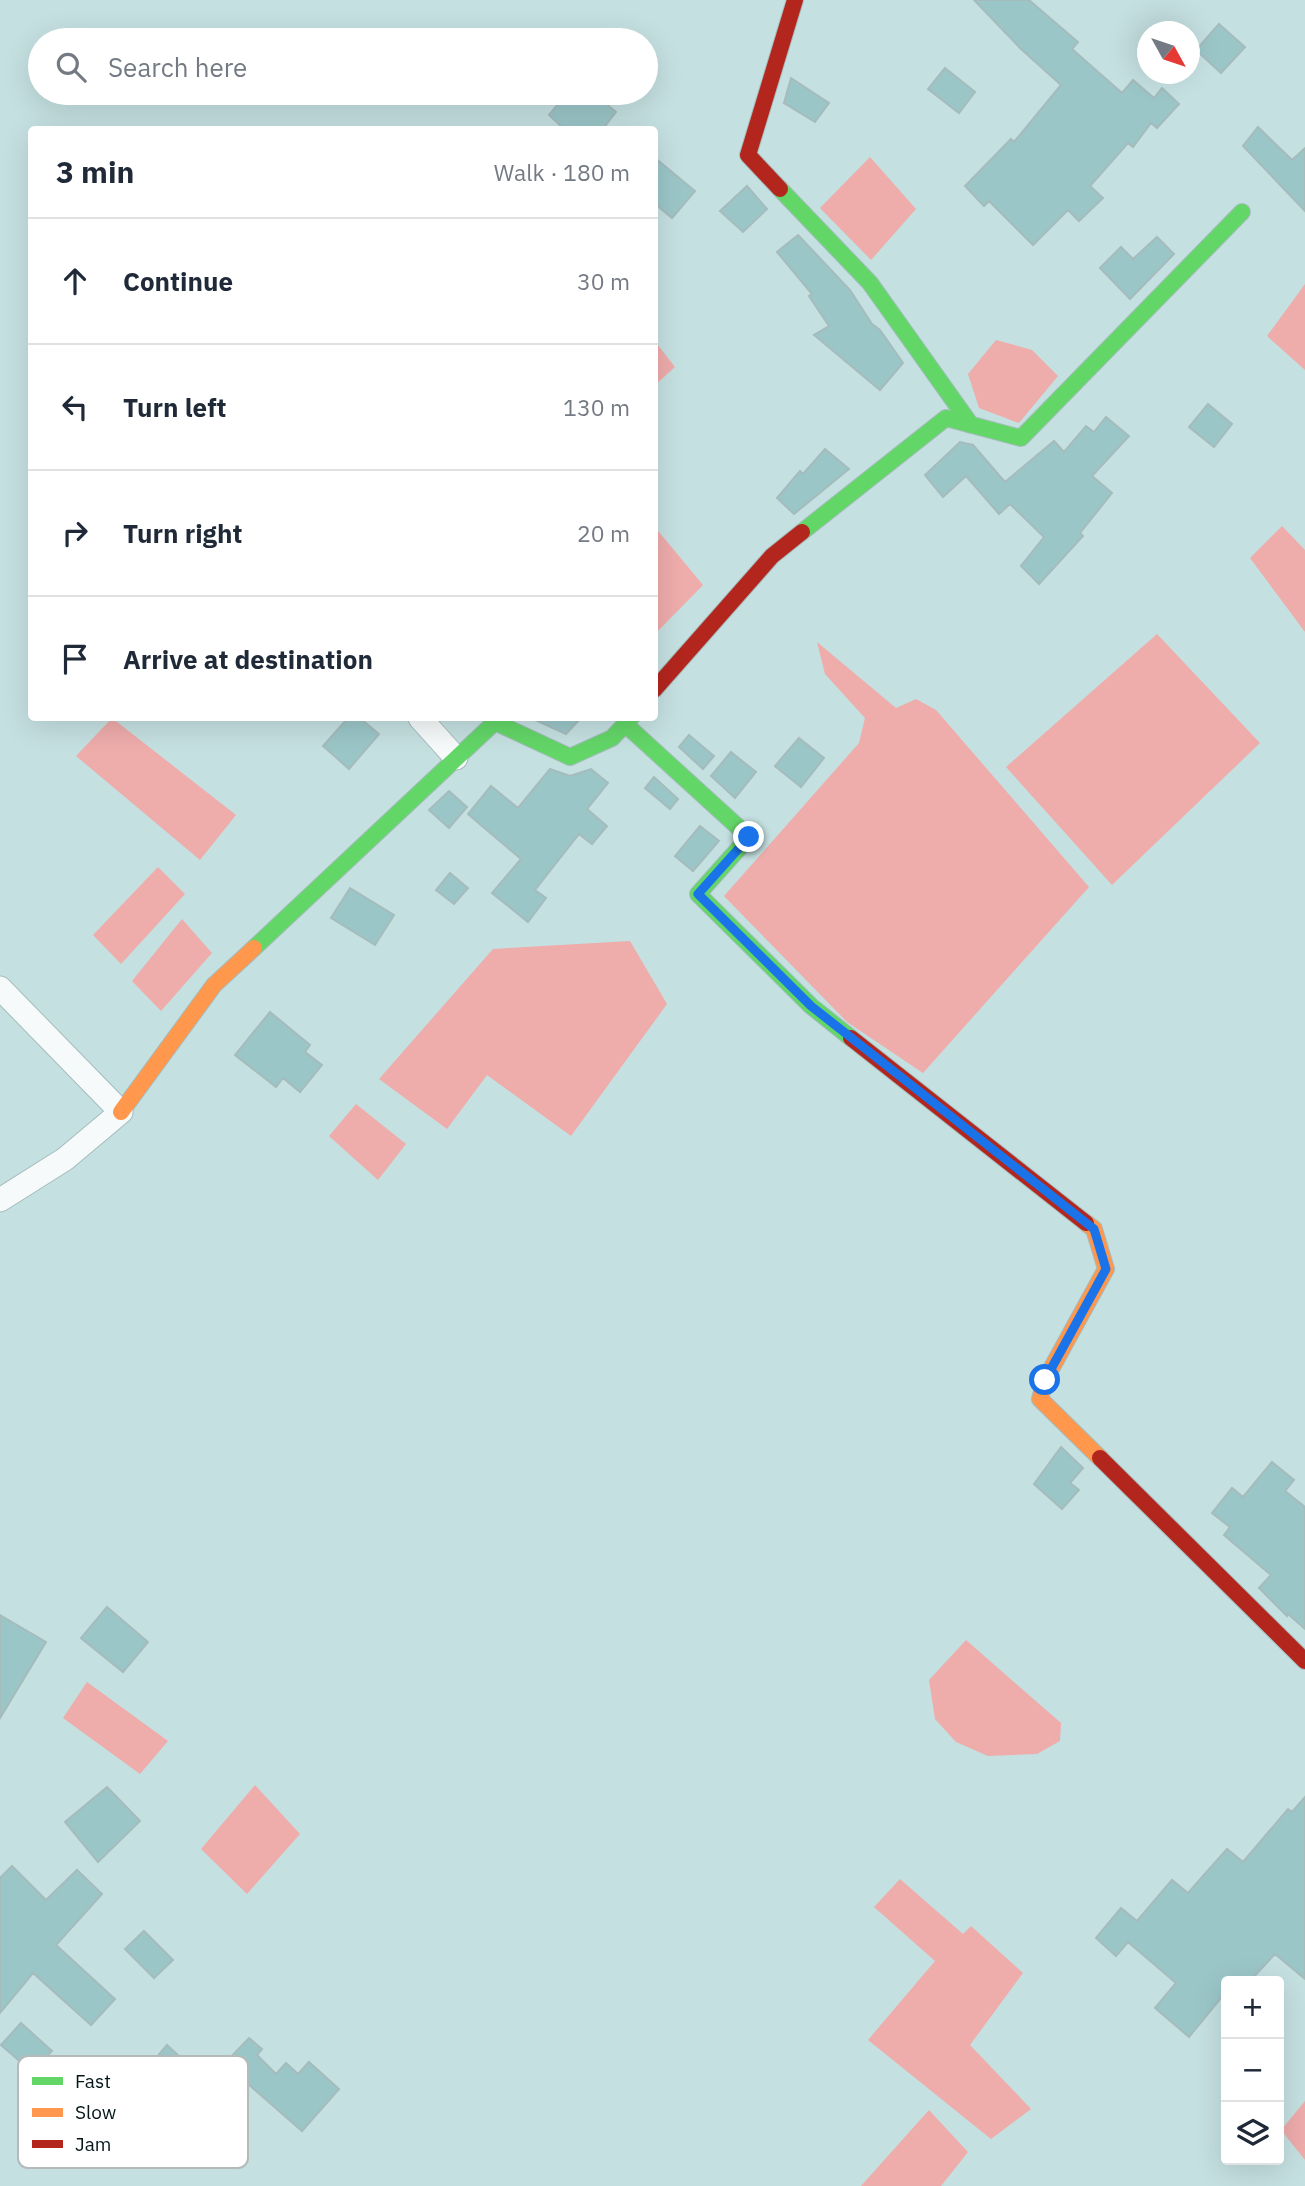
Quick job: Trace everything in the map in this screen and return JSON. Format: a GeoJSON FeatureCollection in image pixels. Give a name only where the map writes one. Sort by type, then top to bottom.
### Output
{"type":"FeatureCollection","features":[{"type":"Feature","properties":{"kind":"street"},"geometry":{"type":"LineString","coordinates":[[795,0],[748,155],[870,283],[971,425]]}},
{"type":"Feature","properties":{"kind":"street"},"geometry":{"type":"LineString","coordinates":[[658,685],[772,556],[946,418],[1021,438],[1242,212]]}},
{"type":"Feature","properties":{"kind":"street"},"geometry":{"type":"LineString","coordinates":[[423,721],[456,758]]}},
{"type":"Feature","properties":{"kind":"street"},"geometry":{"type":"LineString","coordinates":[[0,1200],[65,1159],[121,1112],[214,985],[495,722],[570,757],[612,738],[628,721],[749,837],[698,894],[811,1006],[1094,1229],[1106,1269],[1045,1380],[1040,1399],[1305,1661]]}},
{"type":"Feature","properties":{"kind":"street"},"geometry":{"type":"LineString","coordinates":[[0,988],[121,1112]]}},
{"type":"Feature","properties":{"kind":"shaded area"},"geometry":{"type":"Polygon","coordinates":[[[870,157],[916,209],[871,260],[820,208],[870,157]]]}},
{"type":"Feature","properties":{"kind":"shaded area"},"geometry":{"type":"Polygon","coordinates":[[[1305,284],[1305,370],[1267,336],[1305,284]]]}},
{"type":"Feature","properties":{"kind":"shaded area"},"geometry":{"type":"Polygon","coordinates":[[[996,340],[1032,350],[1058,376],[1019,423],[979,408],[968,374],[996,340]]]}},
{"type":"Feature","properties":{"kind":"shaded area"},"geometry":{"type":"Polygon","coordinates":[[[658,345],[675,367],[658,382],[658,345]]]}},
{"type":"Feature","properties":{"kind":"shaded area"},"geometry":{"type":"Polygon","coordinates":[[[1282,526],[1305,550],[1305,632],[1250,558],[1282,526]]]}},
{"type":"Feature","properties":{"kind":"shaded area"},"geometry":{"type":"Polygon","coordinates":[[[658,531],[703,585],[658,631],[658,531]]]}},
{"type":"Feature","properties":{"kind":"shaded area"},"geometry":{"type":"Polygon","coordinates":[[[1157,634],[1260,743],[1112,885],[1006,767],[1157,634]]]}},
{"type":"Feature","properties":{"kind":"shaded area"},"geometry":{"type":"Polygon","coordinates":[[[817,642],[896,708],[916,699],[936,710],[1089,887],[923,1073],[847,1022],[724,896],[859,743],[865,718],[825,674],[817,642]]]}},
{"type":"Feature","properties":{"kind":"shaded area"},"geometry":{"type":"Polygon","coordinates":[[[109,721],[116,721],[236,815],[200,860],[76,756],[109,721]]]}},
{"type":"Feature","properties":{"kind":"shaded area"},"geometry":{"type":"Polygon","coordinates":[[[158,867],[185,894],[121,964],[93,935],[158,867]]]}},
{"type":"Feature","properties":{"kind":"shaded area"},"geometry":{"type":"Polygon","coordinates":[[[182,919],[212,953],[161,1011],[132,981],[182,919]]]}},
{"type":"Feature","properties":{"kind":"shaded area"},"geometry":{"type":"Polygon","coordinates":[[[630,941],[667,1004],[571,1136],[487,1075],[447,1129],[379,1079],[493,949],[630,941]]]}},
{"type":"Feature","properties":{"kind":"shaded area"},"geometry":{"type":"Polygon","coordinates":[[[356,1104],[406,1144],[378,1180],[329,1136],[356,1104]]]}},
{"type":"Feature","properties":{"kind":"shaded area"},"geometry":{"type":"Polygon","coordinates":[[[966,1640],[1061,1723],[1060,1741],[1037,1754],[988,1756],[956,1742],[935,1719],[929,1680],[966,1640]]]}},
{"type":"Feature","properties":{"kind":"shaded area"},"geometry":{"type":"Polygon","coordinates":[[[87,1682],[168,1741],[140,1774],[63,1718],[87,1682]]]}},
{"type":"Feature","properties":{"kind":"shaded area"},"geometry":{"type":"Polygon","coordinates":[[[255,1785],[300,1834],[247,1894],[201,1849],[255,1785]]]}},
{"type":"Feature","properties":{"kind":"shaded area"},"geometry":{"type":"Polygon","coordinates":[[[900,1879],[963,1934],[971,1926],[1023,1973],[970,2045],[1031,2109],[991,2139],[868,2040],[935,1961],[874,1907],[900,1879]]]}},
{"type":"Feature","properties":{"kind":"shaded area"},"geometry":{"type":"Polygon","coordinates":[[[1305,2101],[1305,2160],[1284,2134],[1284,2126],[1305,2101]]]}},
{"type":"Feature","properties":{"kind":"shaded area"},"geometry":{"type":"Polygon","coordinates":[[[929,2110],[968,2152],[941,2186],[861,2186],[929,2110]]]}},
{"type":"Feature","properties":{"kind":"building"},"geometry":{"type":"Polygon","coordinates":[[[974,0],[1029,0],[1078,42],[1072,49],[1122,93],[1133,80],[1154,98],[1162,88],[1179,104],[1157,128],[1151,123],[1133,147],[1128,143],[1090,186],[1103,198],[1079,221],[1068,210],[1033,245],[989,201],[984,206],[965,186],[1011,139],[1014,142],[1061,85],[1021,49],[974,0]]]}},
{"type":"Feature","properties":{"kind":"building"},"geometry":{"type":"Polygon","coordinates":[[[1219,24],[1245,47],[1221,73],[1200,54],[1200,45],[1219,24]]]}},
{"type":"Feature","properties":{"kind":"building"},"geometry":{"type":"Polygon","coordinates":[[[945,68],[975,92],[959,113],[928,89],[945,68]]]}},
{"type":"Feature","properties":{"kind":"building"},"geometry":{"type":"Polygon","coordinates":[[[791,78],[829,103],[815,122],[784,103],[791,78]]]}},
{"type":"Feature","properties":{"kind":"building"},"geometry":{"type":"Polygon","coordinates":[[[557,105],[608,105],[616,112],[605,126],[561,126],[549,115],[557,105]]]}},
{"type":"Feature","properties":{"kind":"building"},"geometry":{"type":"Polygon","coordinates":[[[1258,127],[1292,160],[1305,148],[1305,211],[1243,146],[1258,127]]]}},
{"type":"Feature","properties":{"kind":"building"},"geometry":{"type":"Polygon","coordinates":[[[658,160],[695,191],[672,218],[658,206],[658,160]]]}},
{"type":"Feature","properties":{"kind":"building"},"geometry":{"type":"Polygon","coordinates":[[[747,186],[767,209],[743,232],[720,211],[747,186]]]}},
{"type":"Feature","properties":{"kind":"building"},"geometry":{"type":"Polygon","coordinates":[[[798,235],[850,290],[872,324],[880,330],[903,363],[880,390],[814,335],[829,326],[809,296],[812,294],[777,252],[798,235]]]}},
{"type":"Feature","properties":{"kind":"building"},"geometry":{"type":"Polygon","coordinates":[[[1157,237],[1174,254],[1130,299],[1100,268],[1121,247],[1133,259],[1157,237]]]}},
{"type":"Feature","properties":{"kind":"building"},"geometry":{"type":"Polygon","coordinates":[[[1208,404],[1232,424],[1214,447],[1189,427],[1208,404]]]}},
{"type":"Feature","properties":{"kind":"building"},"geometry":{"type":"Polygon","coordinates":[[[1106,417],[1129,436],[1092,476],[1112,493],[1080,533],[1083,536],[1039,584],[1021,566],[1044,537],[1010,504],[999,514],[966,476],[943,497],[925,475],[960,442],[973,445],[1005,482],[1054,441],[1064,452],[1086,426],[1094,432],[1106,417]]]}},
{"type":"Feature","properties":{"kind":"building"},"geometry":{"type":"Polygon","coordinates":[[[825,449],[849,469],[794,514],[777,498],[800,471],[803,474],[825,449]]]}},
{"type":"Feature","properties":{"kind":"building"},"geometry":{"type":"Polygon","coordinates":[[[345,721],[364,721],[379,734],[349,769],[323,746],[345,721]]]}},
{"type":"Feature","properties":{"kind":"building"},"geometry":{"type":"Polygon","coordinates":[[[538,721],[578,721],[566,734],[538,721]]]}},
{"type":"Feature","properties":{"kind":"building"},"geometry":{"type":"Polygon","coordinates":[[[689,735],[714,756],[703,769],[679,747],[689,735]]]}},
{"type":"Feature","properties":{"kind":"building"},"geometry":{"type":"Polygon","coordinates":[[[799,738],[824,758],[801,787],[775,766],[799,738]]]}},
{"type":"Feature","properties":{"kind":"building"},"geometry":{"type":"Polygon","coordinates":[[[731,752],[756,772],[735,798],[711,776],[731,752]]]}},
{"type":"Feature","properties":{"kind":"building"},"geometry":{"type":"Polygon","coordinates":[[[550,769],[570,776],[591,769],[608,783],[587,809],[607,826],[592,844],[579,834],[535,890],[546,898],[528,922],[492,893],[521,859],[468,814],[491,786],[518,808],[550,769]]]}},
{"type":"Feature","properties":{"kind":"building"},"geometry":{"type":"Polygon","coordinates":[[[654,777],[678,799],[670,809],[645,788],[654,777]]]}},
{"type":"Feature","properties":{"kind":"building"},"geometry":{"type":"Polygon","coordinates":[[[449,791],[467,807],[449,828],[429,810],[449,791]]]}},
{"type":"Feature","properties":{"kind":"building"},"geometry":{"type":"Polygon","coordinates":[[[700,826],[719,841],[693,871],[675,856],[700,826]]]}},
{"type":"Feature","properties":{"kind":"building"},"geometry":{"type":"Polygon","coordinates":[[[450,873],[468,888],[454,904],[436,890],[450,873]]]}},
{"type":"Feature","properties":{"kind":"building"},"geometry":{"type":"Polygon","coordinates":[[[350,888],[394,915],[375,945],[331,918],[350,888]]]}},
{"type":"Feature","properties":{"kind":"building"},"geometry":{"type":"Polygon","coordinates":[[[270,1012],[310,1045],[305,1052],[322,1065],[300,1092],[283,1078],[276,1087],[235,1055],[270,1012]]]}},
{"type":"Feature","properties":{"kind":"building"},"geometry":{"type":"Polygon","coordinates":[[[1061,1447],[1083,1468],[1070,1483],[1079,1490],[1062,1509],[1034,1484],[1061,1447]]]}},
{"type":"Feature","properties":{"kind":"building"},"geometry":{"type":"Polygon","coordinates":[[[1272,1462],[1294,1480],[1285,1491],[1305,1507],[1305,1629],[1288,1614],[1287,1616],[1259,1588],[1271,1575],[1224,1535],[1230,1527],[1212,1513],[1232,1488],[1243,1497],[1272,1462]]]}},
{"type":"Feature","properties":{"kind":"building"},"geometry":{"type":"Polygon","coordinates":[[[107,1607],[148,1642],[123,1672],[81,1638],[107,1607]]]}},
{"type":"Feature","properties":{"kind":"building"},"geometry":{"type":"Polygon","coordinates":[[[0,1615],[46,1642],[0,1718],[0,1615]]]}},
{"type":"Feature","properties":{"kind":"building"},"geometry":{"type":"Polygon","coordinates":[[[107,1787],[140,1821],[98,1862],[65,1822],[107,1787]]]}},
{"type":"Feature","properties":{"kind":"building"},"geometry":{"type":"Polygon","coordinates":[[[1305,1797],[1305,1979],[1275,1954],[1255,1976],[1221,1976],[1221,1998],[1189,2037],[1155,2008],[1176,1983],[1128,1942],[1116,1956],[1096,1938],[1121,1908],[1137,1921],[1172,1880],[1188,1893],[1227,1849],[1243,1862],[1288,1809],[1292,1812],[1305,1797]]]}},
{"type":"Feature","properties":{"kind":"building"},"geometry":{"type":"Polygon","coordinates":[[[12,1866],[46,1900],[77,1870],[102,1894],[56,1945],[115,1999],[91,2025],[33,1973],[0,2013],[0,1878],[12,1866]]]}},
{"type":"Feature","properties":{"kind":"building"},"geometry":{"type":"Polygon","coordinates":[[[144,1931],[173,1960],[154,1978],[125,1949],[144,1931]]]}},
{"type":"Feature","properties":{"kind":"building"},"geometry":{"type":"Polygon","coordinates":[[[21,2023],[52,2051],[47,2056],[18,2056],[18,2060],[1,2045],[21,2023]]]}},
{"type":"Feature","properties":{"kind":"building"},"geometry":{"type":"Polygon","coordinates":[[[249,2038],[262,2049],[257,2055],[276,2074],[286,2063],[298,2074],[309,2062],[339,2089],[302,2131],[248,2084],[248,2056],[232,2056],[249,2038]]]}},
{"type":"Feature","properties":{"kind":"building"},"geometry":{"type":"Polygon","coordinates":[[[167,2045],[179,2056],[158,2056],[167,2045]]]}},
{"type":"Feature","properties":{"kind":"traffic: fast"},"geometry":{"type":"LineString","coordinates":[[780,189],[870,283],[971,425]]}},
{"type":"Feature","properties":{"kind":"traffic: fast"},"geometry":{"type":"LineString","coordinates":[[802,532],[946,418],[1021,438],[1242,212]]}},
{"type":"Feature","properties":{"kind":"traffic: fast"},"geometry":{"type":"LineString","coordinates":[[254,948],[495,722],[570,757],[612,738],[628,721]]}},
{"type":"Feature","properties":{"kind":"traffic: fast"},"geometry":{"type":"LineString","coordinates":[[625,724],[749,837],[698,894],[811,1006],[851,1038]]}},
{"type":"Feature","properties":{"kind":"traffic: slow"},"geometry":{"type":"LineString","coordinates":[[121,1112],[214,985],[254,948]]}},
{"type":"Feature","properties":{"kind":"traffic: slow"},"geometry":{"type":"LineString","coordinates":[[1086,1223],[1094,1229],[1106,1269],[1045,1380],[1040,1399],[1100,1458]]}},
{"type":"Feature","properties":{"kind":"traffic: jam"},"geometry":{"type":"LineString","coordinates":[[780,189],[748,155],[795,0]]}},
{"type":"Feature","properties":{"kind":"traffic: jam"},"geometry":{"type":"LineString","coordinates":[[658,685],[772,556],[802,532]]}},
{"type":"Feature","properties":{"kind":"traffic: jam"},"geometry":{"type":"LineString","coordinates":[[851,1038],[1086,1223]]}},
{"type":"Feature","properties":{"kind":"traffic: jam"},"geometry":{"type":"LineString","coordinates":[[1100,1458],[1305,1661]]}},
{"type":"Feature","properties":{"kind":"route"},"geometry":{"type":"LineString","coordinates":[[749,837],[698,894],[811,1006],[1094,1229],[1106,1269],[1045,1380]]}}]}
